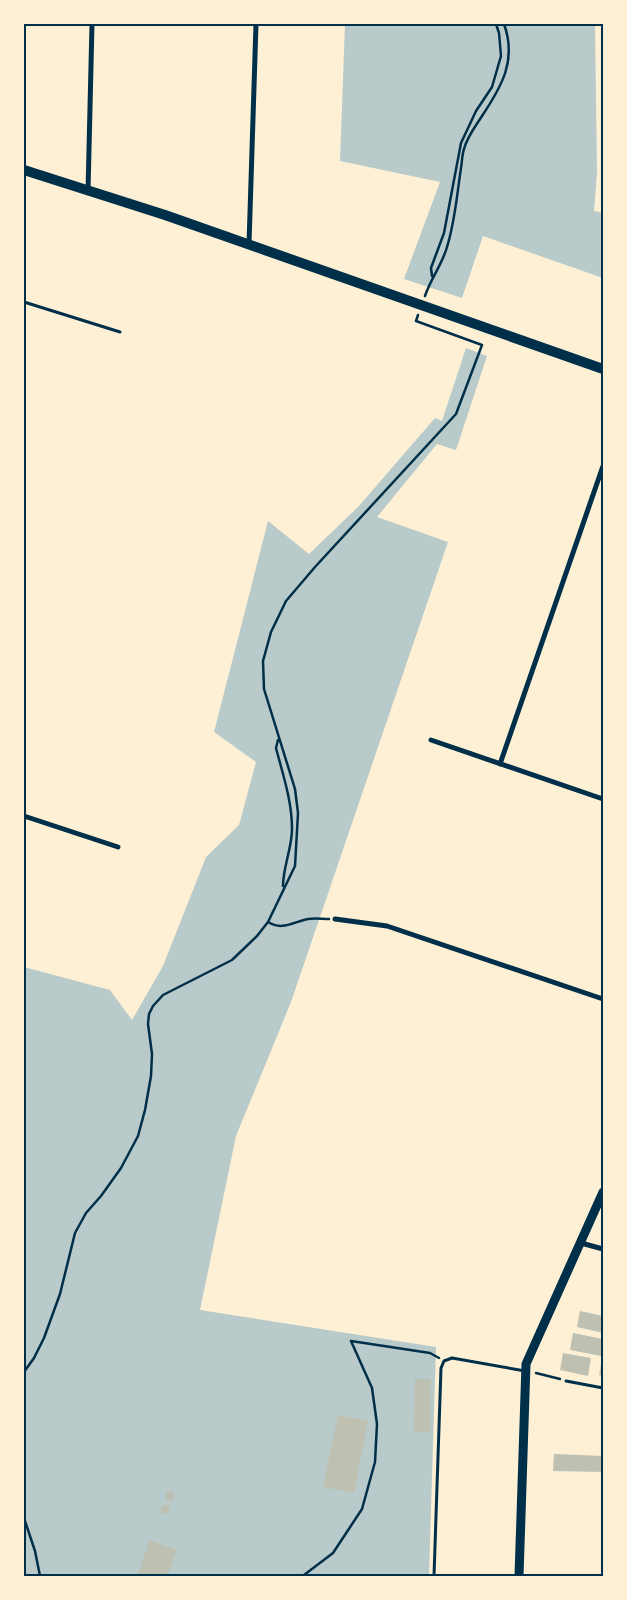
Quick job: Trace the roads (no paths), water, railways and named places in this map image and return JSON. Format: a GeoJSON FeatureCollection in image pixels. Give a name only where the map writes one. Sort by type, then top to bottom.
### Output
{"type":"FeatureCollection","features":[{"type":"Feature","properties":{"kind":"main road"},"geometry":{"type":"LineString","coordinates":[[24,170],[165,215],[603,369]]}},
{"type":"Feature","properties":{"kind":"street"},"geometry":{"type":"LineString","coordinates":[[88,191],[92,24]]}},
{"type":"Feature","properties":{"kind":"street"},"geometry":{"type":"LineString","coordinates":[[249,244],[256,24]]}},
{"type":"Feature","properties":{"kind":"street"},"geometry":{"type":"LineString","coordinates":[[500,764],[603,466]]}},
{"type":"Feature","properties":{"kind":"street"},"geometry":{"type":"LineString","coordinates":[[431,740],[603,799]]}},
{"type":"Feature","properties":{"kind":"street"},"geometry":{"type":"LineString","coordinates":[[24,816],[118,847]]}},
{"type":"Feature","properties":{"kind":"street"},"geometry":{"type":"LineString","coordinates":[[335,919],[387,926],[603,999]]}},
{"type":"Feature","properties":{"kind":"street"},"geometry":{"type":"LineString","coordinates":[[519,1576],[526,1364],[603,1192]]}},
{"type":"Feature","properties":{"kind":"street"},"geometry":{"type":"LineString","coordinates":[[581,1242],[603,1248]]}},
{"type":"Feature","properties":{"kind":"lane"},"geometry":{"type":"LineString","coordinates":[[24,302],[120,332]]}},
{"type":"Feature","properties":{"kind":"lane"},"geometry":{"type":"LineString","coordinates":[[434,1576],[441,1368],[444,1361],[452,1358],[525,1371]]}},
{"type":"Feature","properties":{"kind":"lane"},"geometry":{"type":"LineString","coordinates":[[566,1381],[603,1388]]}}]}
